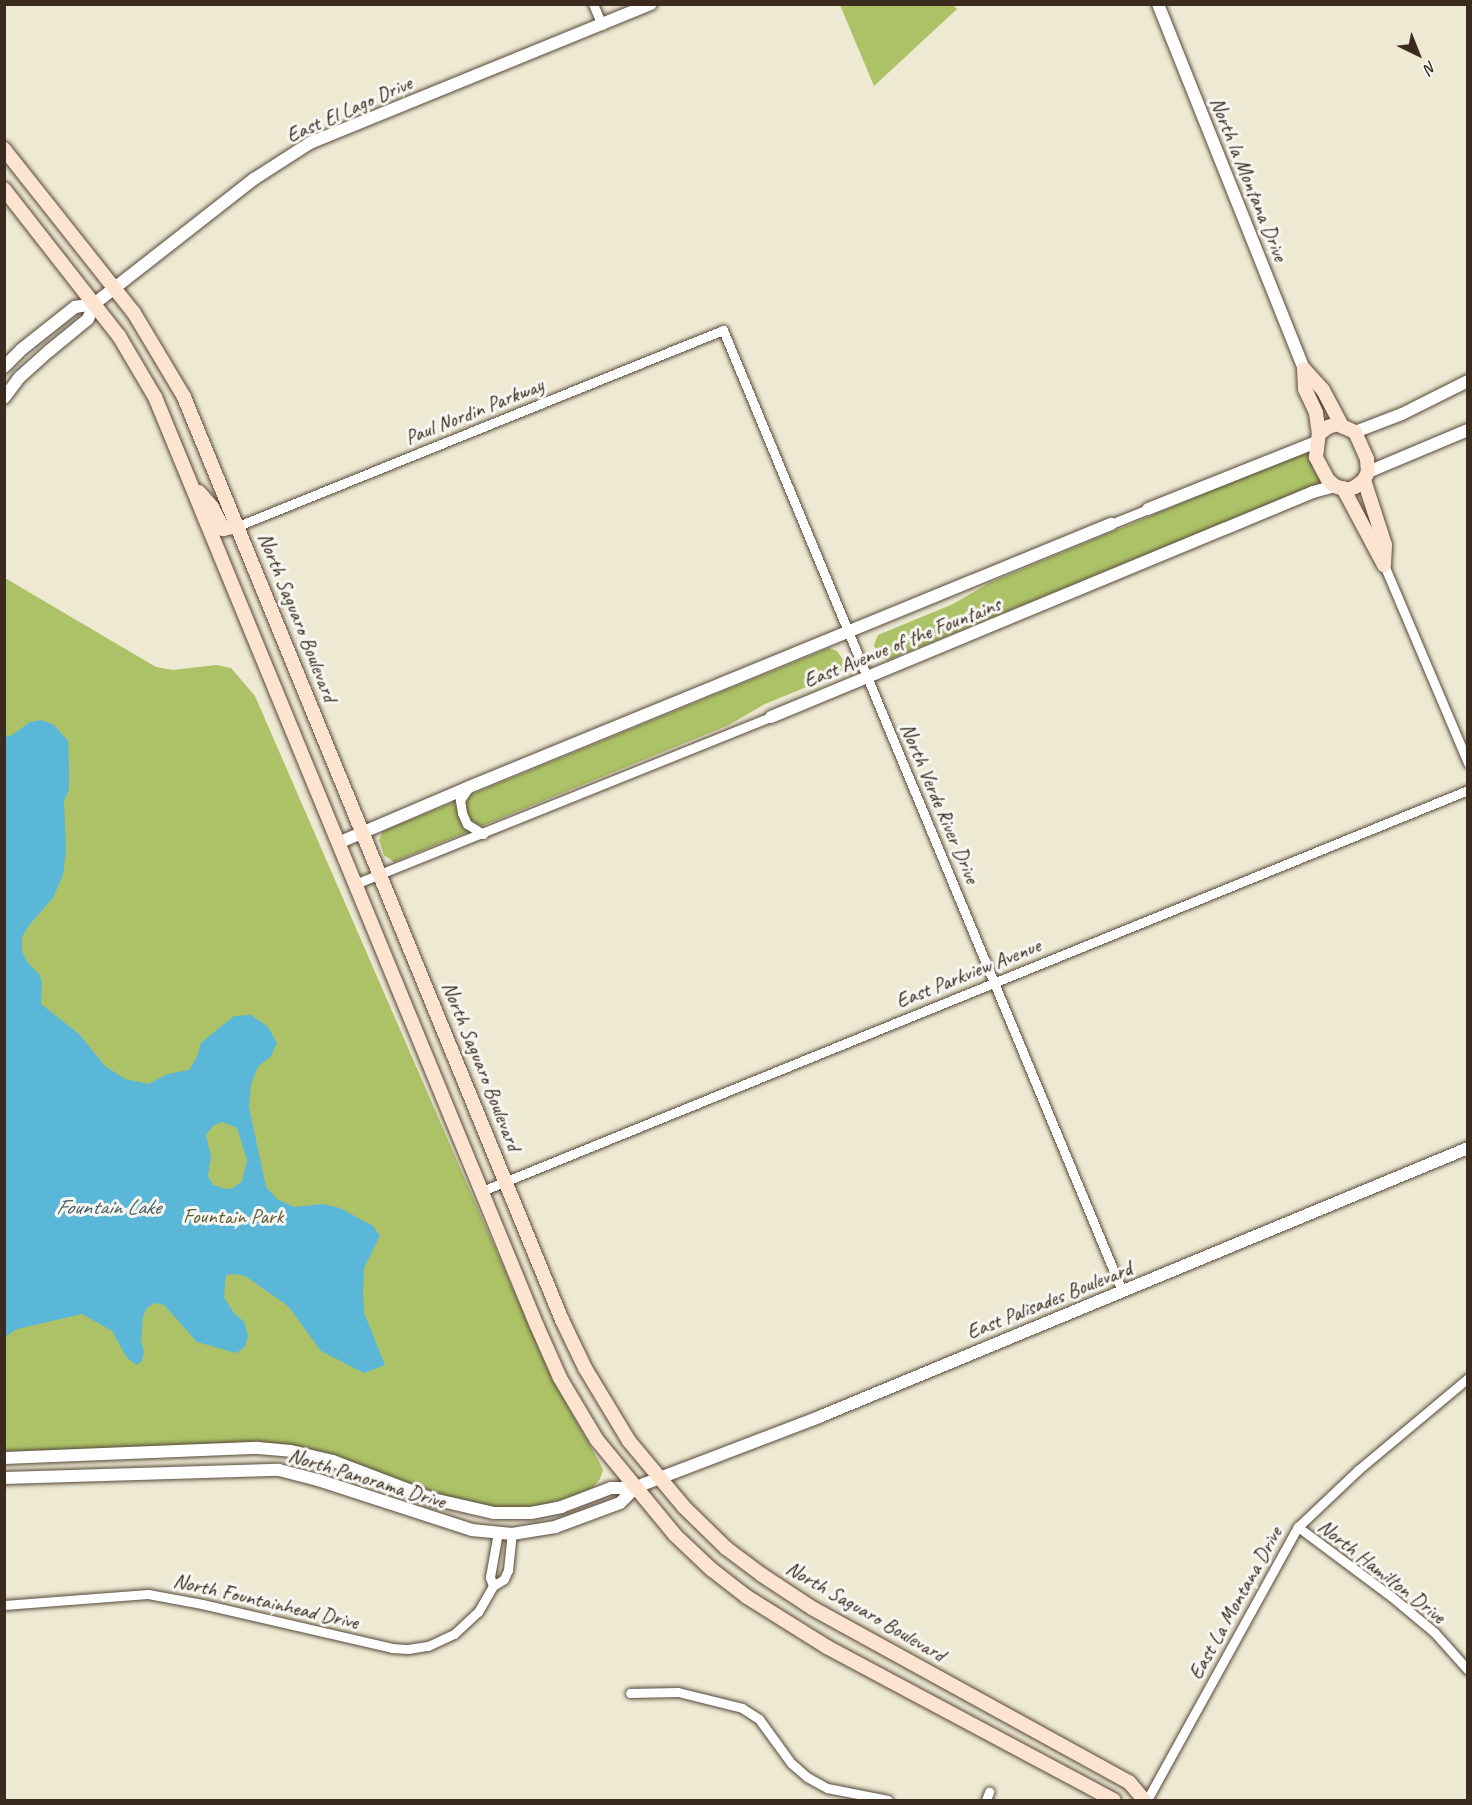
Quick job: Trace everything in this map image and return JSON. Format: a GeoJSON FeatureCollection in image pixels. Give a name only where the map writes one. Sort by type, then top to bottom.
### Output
{"type":"FeatureCollection","features":[{"type":"Feature","properties":{"kind":"main road","name":"North Saguaro Boulevard"},"geometry":{"type":"LineString","coordinates":[[4,149],[134,313],[184,397],[362,833],[585,1368],[625,1435],[658,1479],[726,1548],[792,1595],[1074,1750],[1129,1782],[1145,1800]]}},
{"type":"Feature","properties":{"kind":"main road"},"geometry":{"type":"LineString","coordinates":[[4,189],[119,336],[155,397],[560,1378],[597,1440],[639,1486],[675,1535],[711,1569],[774,1615],[827,1647],[1114,1800]]}},
{"type":"Feature","properties":{"kind":"main road"},"geometry":{"type":"LineString","coordinates":[[1304,369],[1323,390],[1342,426]]}},
{"type":"Feature","properties":{"kind":"main road"},"geometry":{"type":"LineString","coordinates":[[1304,369],[1305,389],[1316,413],[1316,457],[1320,469],[1339,487],[1384,565]]}},
{"type":"Feature","properties":{"kind":"main road"},"geometry":{"type":"LineString","coordinates":[[1317,438],[1328,427],[1342,426],[1355,432],[1363,446],[1366,476],[1385,545],[1384,565]]}},
{"type":"Feature","properties":{"kind":"main road"},"geometry":{"type":"LineString","coordinates":[[1339,487],[1355,487],[1366,476]]}},
{"type":"Feature","properties":{"kind":"main road"},"geometry":{"type":"LineString","coordinates":[[192,483],[212,507],[223,529],[238,526]]}},
{"type":"Feature","properties":{"kind":"street"},"geometry":{"type":"LineString","coordinates":[[593,4],[602,25]]}},
{"type":"Feature","properties":{"kind":"street","name":"East El Lago Drive"},"geometry":{"type":"LineString","coordinates":[[4,367],[75,307],[94,303],[254,180],[310,143],[651,4]]}},
{"type":"Feature","properties":{"kind":"street","name":"North la Montana Drive"},"geometry":{"type":"LineString","coordinates":[[1158,4],[1304,369]]}},
{"type":"Feature","properties":{"kind":"street","name":"East El Lago Drive"},"geometry":{"type":"LineString","coordinates":[[4,398],[20,378],[88,319],[94,303]]}},
{"type":"Feature","properties":{"kind":"street","name":"Paul Nordin Parkway"},"geometry":{"type":"LineString","coordinates":[[238,526],[723,330]]}},
{"type":"Feature","properties":{"kind":"street","name":"North Verde River Drive"},"geometry":{"type":"LineString","coordinates":[[723,330],[1122,1291]]}},
{"type":"Feature","properties":{"kind":"street"},"geometry":{"type":"LineString","coordinates":[[1355,432],[1402,414],[1467,381]]}},
{"type":"Feature","properties":{"kind":"street"},"geometry":{"type":"LineString","coordinates":[[1366,476],[1467,430]]}},
{"type":"Feature","properties":{"kind":"street","name":"East Avenue of the Fountains"},"geometry":{"type":"LineString","coordinates":[[338,843],[1317,438]]}},
{"type":"Feature","properties":{"kind":"street","name":"East Avenue of the Fountains"},"geometry":{"type":"LineString","coordinates":[[355,884],[771,717],[1313,492],[1339,487]]}},
{"type":"Feature","properties":{"kind":"street"},"geometry":{"type":"LineString","coordinates":[[1384,565],[1467,763]]}},
{"type":"Feature","properties":{"kind":"street"},"geometry":{"type":"LineString","coordinates":[[469,787],[460,800],[462,813],[467,824],[483,834]]}},
{"type":"Feature","properties":{"kind":"street","name":"East Parkview Avenue"},"geometry":{"type":"LineString","coordinates":[[482,1191],[1467,790]]}},
{"type":"Feature","properties":{"kind":"street","name":"East Palisades Boulevard"},"geometry":{"type":"LineString","coordinates":[[639,1486],[819,1417],[1467,1148]]}},
{"type":"Feature","properties":{"kind":"street","name":"East La Montana Drive"},"geometry":{"type":"LineString","coordinates":[[1145,1800],[1278,1558],[1298,1527],[1358,1470],[1467,1378]]}},
{"type":"Feature","properties":{"kind":"street","name":"North Panorama Drive"},"geometry":{"type":"LineString","coordinates":[[4,1458],[258,1448],[291,1451],[333,1461],[433,1499],[494,1513],[541,1511],[611,1488],[639,1486]]}},
{"type":"Feature","properties":{"kind":"street","name":"North Panorama Drive"},"geometry":{"type":"LineString","coordinates":[[4,1478],[279,1470],[318,1480],[457,1527],[512,1534],[555,1527],[587,1517],[620,1503],[639,1486]]}},
{"type":"Feature","properties":{"kind":"street","name":"North Hamilton Drive"},"geometry":{"type":"LineString","coordinates":[[1298,1527],[1392,1597],[1434,1632],[1467,1670]]}},
{"type":"Feature","properties":{"kind":"street","name":"North Fountainhead Drive"},"geometry":{"type":"LineString","coordinates":[[493,1586],[490,1577],[498,1532]]}},
{"type":"Feature","properties":{"kind":"street","name":"North Fountainhead Drive"},"geometry":{"type":"LineString","coordinates":[[4,1605],[148,1594],[202,1604],[392,1648],[408,1649],[428,1646],[454,1635],[478,1612],[493,1586],[504,1580],[508,1570],[512,1534]]}},
{"type":"Feature","properties":{"kind":"street"},"geometry":{"type":"LineString","coordinates":[[630,1693],[678,1692],[742,1708],[759,1719],[791,1763],[807,1777],[827,1788],[888,1800]]}},
{"type":"Feature","properties":{"kind":"green space"},"geometry":{"type":"Polygon","coordinates":[[[952,4],[957,9],[874,86],[840,5],[952,4]]]}},
{"type":"Feature","properties":{"kind":"green space"},"geometry":{"type":"Polygon","coordinates":[[[1309,450],[1313,468],[1324,485],[1311,487],[888,660],[878,656],[874,645],[878,635],[953,604],[989,583],[1309,450]]]}},
{"type":"Feature","properties":{"kind":"green space","name":"Fountain Park"},"geometry":{"type":"Polygon","coordinates":[[[5,578],[156,667],[173,670],[216,665],[231,668],[255,696],[552,1379],[603,1470],[600,1479],[590,1491],[539,1506],[493,1508],[437,1495],[387,1478],[334,1454],[269,1443],[5,1453],[5,578]]]}},
{"type":"Feature","properties":{"kind":"green space"},"geometry":{"type":"Polygon","coordinates":[[[829,648],[837,651],[843,660],[843,669],[838,674],[765,704],[729,725],[482,826],[471,822],[465,807],[470,795],[829,648]]]}},
{"type":"Feature","properties":{"kind":"green space"},"geometry":{"type":"Polygon","coordinates":[[[454,802],[467,832],[394,862],[384,855],[379,840],[383,831],[454,802]]]}},
{"type":"Feature","properties":{"kind":"water","name":"Fountain Lake"},"geometry":{"type":"Polygon","coordinates":[[[41,720],[54,725],[68,741],[69,764],[69,789],[64,801],[66,850],[63,875],[53,898],[30,924],[22,937],[22,951],[28,963],[39,974],[42,982],[41,1004],[79,1034],[105,1066],[125,1079],[148,1084],[168,1074],[189,1070],[197,1057],[201,1043],[234,1016],[251,1015],[268,1027],[277,1043],[271,1056],[258,1067],[251,1084],[249,1107],[266,1187],[277,1199],[294,1207],[323,1204],[340,1208],[373,1226],[380,1236],[364,1268],[363,1294],[364,1313],[385,1365],[364,1373],[321,1351],[288,1306],[245,1276],[234,1274],[226,1275],[224,1297],[233,1312],[244,1322],[248,1335],[245,1347],[236,1353],[197,1342],[164,1305],[154,1303],[147,1308],[143,1316],[141,1341],[144,1352],[142,1361],[137,1365],[127,1358],[112,1331],[82,1314],[17,1329],[5,1337],[5,737],[12,735],[30,722],[41,720]],[[222,1122],[214,1125],[206,1135],[211,1157],[208,1176],[213,1185],[226,1189],[233,1188],[242,1181],[247,1160],[237,1128],[222,1122]]]}}]}
